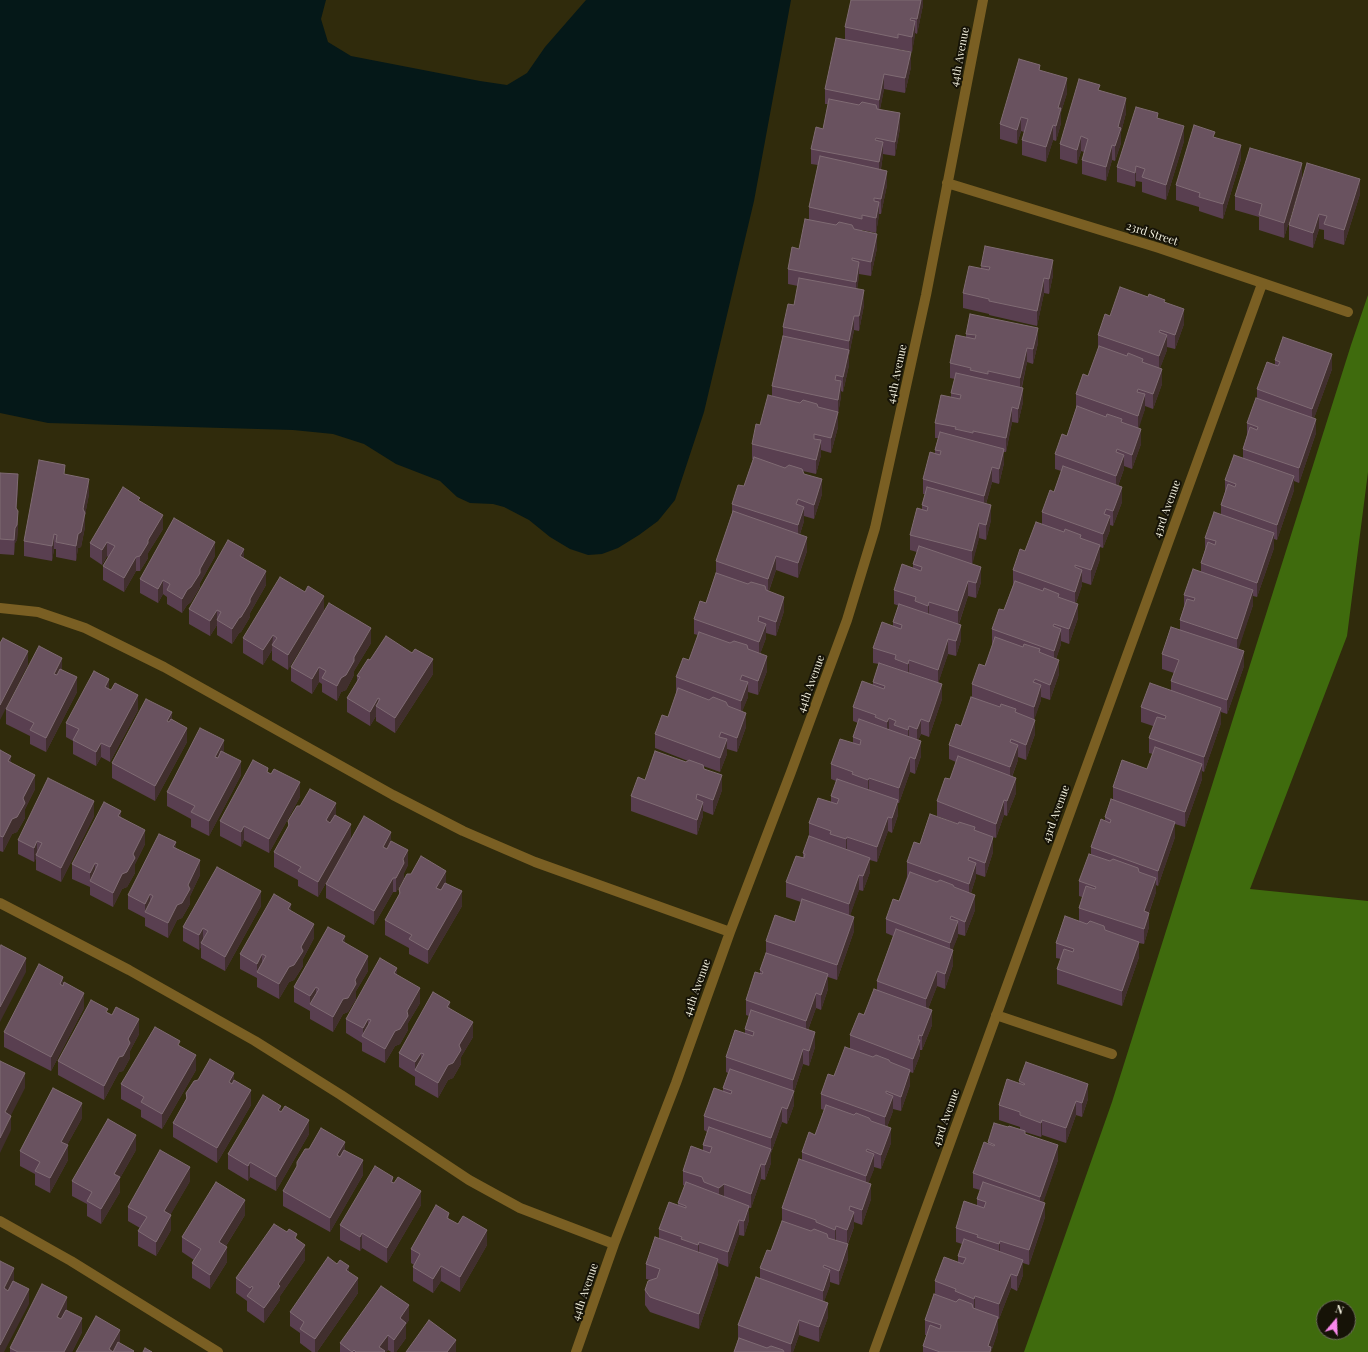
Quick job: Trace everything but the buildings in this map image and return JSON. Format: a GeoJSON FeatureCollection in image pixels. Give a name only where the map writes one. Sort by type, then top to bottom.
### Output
{"type":"FeatureCollection","features":[{"type":"Feature","properties":{"kind":"street","name":"44th Avenue"},"geometry":{"type":"LineString","coordinates":[[576,1352],[614,1244],[676,1082],[730,932],[847,620],[875,528],[926,295],[983,0]]}},
{"type":"Feature","properties":{"kind":"street","name":"23rd Street"},"geometry":{"type":"LineString","coordinates":[[947,183],[1159,248],[1348,312]]}},
{"type":"Feature","properties":{"kind":"street","name":"43rd Avenue"},"geometry":{"type":"LineString","coordinates":[[874,1352],[1262,284]]}},
{"type":"Feature","properties":{"kind":"street"},"geometry":{"type":"LineString","coordinates":[[0,608],[38,612],[85,628],[164,667],[393,795],[462,831],[535,862],[730,932]]}},
{"type":"Feature","properties":{"kind":"street"},"geometry":{"type":"LineString","coordinates":[[0,903],[129,970],[255,1041],[341,1095],[469,1180],[520,1208],[614,1244]]}},
{"type":"Feature","properties":{"kind":"street"},"geometry":{"type":"LineString","coordinates":[[996,1015],[1112,1054]]}},
{"type":"Feature","properties":{"kind":"street"},"geometry":{"type":"LineString","coordinates":[[0,1221],[71,1261],[218,1352]]}},
{"type":"Feature","properties":{"kind":"green space"},"geometry":{"type":"Polygon","coordinates":[[[1368,295],[1368,472],[1347,636],[1250,889],[1368,901],[1368,1352],[1024,1352],[1112,1102],[1368,295]]]}},
{"type":"Feature","properties":{"kind":"shaded area"},"geometry":{"type":"Polygon","coordinates":[[[0,0],[326,0],[321,19],[328,42],[351,56],[507,85],[527,73],[545,47],[586,0],[791,0],[754,201],[704,412],[675,500],[658,521],[639,535],[618,548],[602,554],[588,555],[570,549],[550,537],[529,520],[504,507],[493,504],[470,503],[457,497],[440,481],[396,464],[364,444],[333,434],[293,430],[48,423],[0,413],[0,0]]]}}]}
